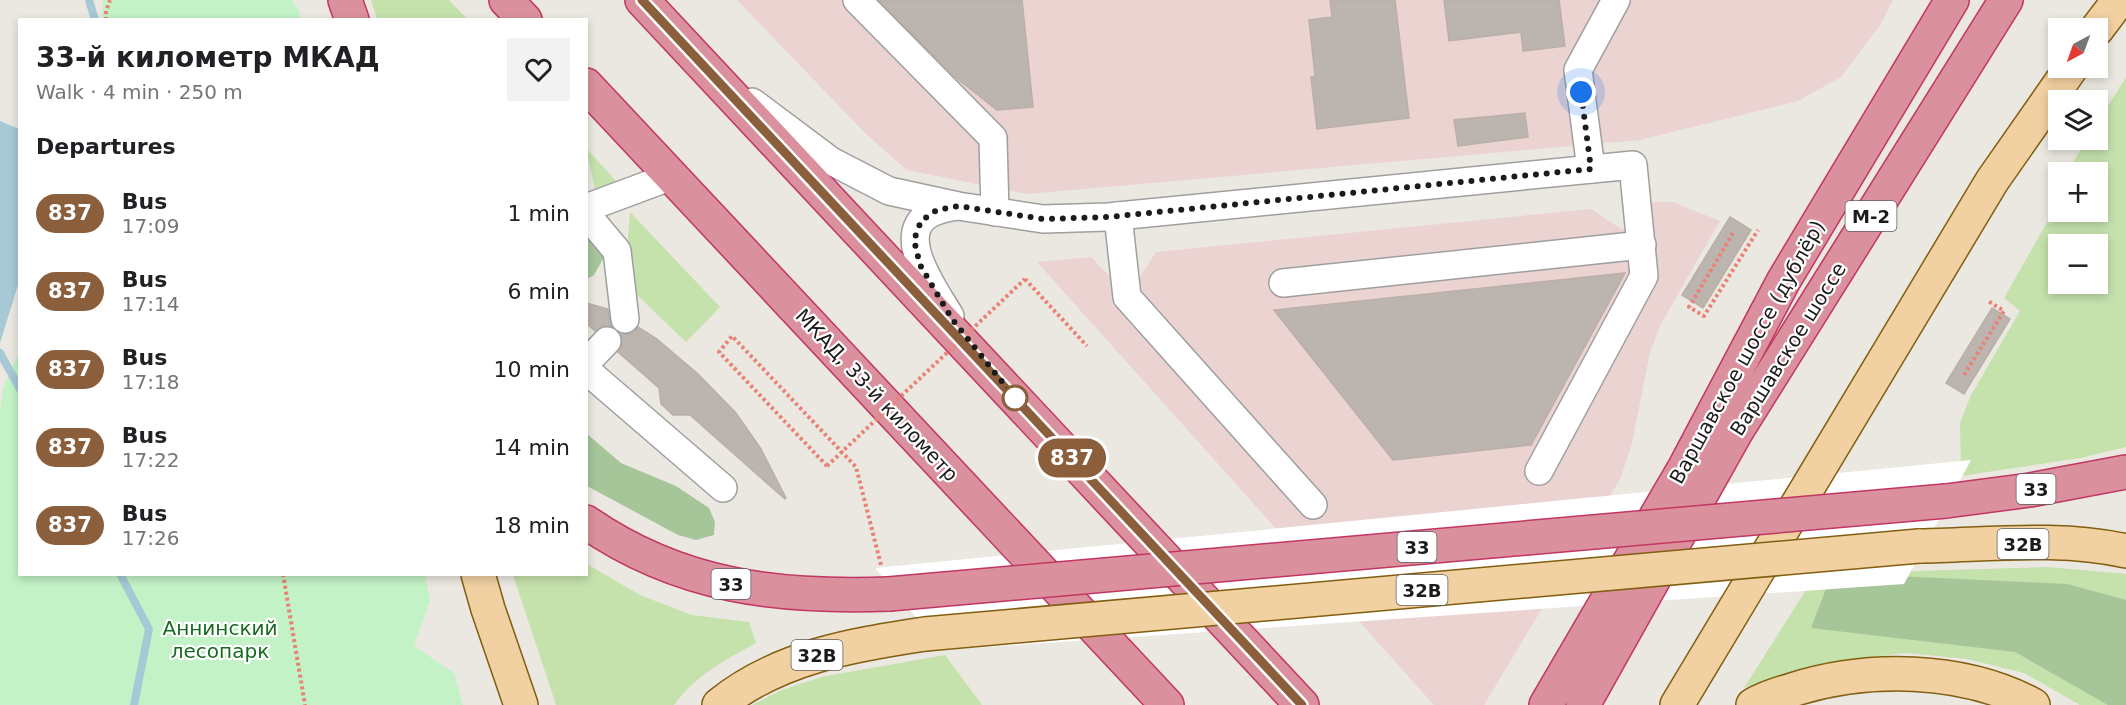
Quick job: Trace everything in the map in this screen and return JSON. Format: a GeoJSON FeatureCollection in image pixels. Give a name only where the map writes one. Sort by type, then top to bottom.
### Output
{"type":"FeatureCollection","features":[{"type":"Feature","properties":{"kind":"highway"},"geometry":{"type":"LineString","coordinates":[[345,0],[351,18]]}},
{"type":"Feature","properties":{"kind":"highway"},"geometry":{"type":"LineString","coordinates":[[506,0],[523,18]]}},
{"type":"Feature","properties":{"kind":"highway","name":"Варшавское шоссе (дублёр)"},"geometry":{"type":"LineString","coordinates":[[1546,705],[1685,467],[1784,280],[1952,0]]}},
{"type":"Feature","properties":{"kind":"highway","name":"Варшавское шоссе"},"geometry":{"type":"LineString","coordinates":[[1583,705],[1736,432],[2006,0]]}},
{"type":"Feature","properties":{"kind":"highway"},"geometry":{"type":"LineString","coordinates":[[645,3],[1302,705]]}},
{"type":"Feature","properties":{"kind":"highway","name":"МКАД, 33-й километр"},"geometry":{"type":"LineString","coordinates":[[588,88],[1167,705]]}},
{"type":"Feature","properties":{"kind":"highway","name":"33"},"geometry":{"type":"LineString","coordinates":[[588,523],[605,535],[657,562],[713,581],[773,591],[834,596],[889,594],[1946,501],[2030,490],[2126,472]]}},
{"type":"Feature","properties":{"kind":"main road"},"geometry":{"type":"LineString","coordinates":[[2084,18],[2094,0]]}},
{"type":"Feature","properties":{"kind":"main road"},"geometry":{"type":"LineString","coordinates":[[2105,18],[2119,0]]}},
{"type":"Feature","properties":{"kind":"main road"},"geometry":{"type":"LineString","coordinates":[[1677,705],[1992,181],[2050,78]]}},
{"type":"Feature","properties":{"kind":"main road"},"geometry":{"type":"LineString","coordinates":[[1992,181],[2064,78]]}},
{"type":"Feature","properties":{"kind":"main road","name":"32B"},"geometry":{"type":"LineString","coordinates":[[719,705],[738,690],[776,669],[817,655],[868,642],[926,634],[1919,546],[2052,543],[2108,547],[2126,551]]}},
{"type":"Feature","properties":{"kind":"main road"},"geometry":{"type":"LineString","coordinates":[[479,576],[520,705]]}},
{"type":"Feature","properties":{"kind":"main road"},"geometry":{"type":"LineString","coordinates":[[1753,705],[1764,699],[1810,684],[1864,674],[1906,674],[1962,680],[2014,694],[2033,705]]}},
{"type":"Feature","properties":{"kind":"street"},"geometry":{"type":"LineString","coordinates":[[857,0],[993,138],[995,212]]}},
{"type":"Feature","properties":{"kind":"street"},"geometry":{"type":"LineString","coordinates":[[1591,169],[1578,70],[1616,0]]}},
{"type":"Feature","properties":{"kind":"street"},"geometry":{"type":"LineString","coordinates":[[693,54],[748,99],[831,161],[889,191],[958,206],[1043,219],[1118,216],[1633,165],[1644,276],[1539,471]]}},
{"type":"Feature","properties":{"kind":"street"},"geometry":{"type":"LineString","coordinates":[[588,207],[672,177]]}},
{"type":"Feature","properties":{"kind":"street"},"geometry":{"type":"LineString","coordinates":[[958,206],[937,210],[921,221],[914,240],[920,265],[952,319],[1007,389]]}},
{"type":"Feature","properties":{"kind":"street"},"geometry":{"type":"LineString","coordinates":[[588,216],[617,251],[625,319]]}},
{"type":"Feature","properties":{"kind":"street"},"geometry":{"type":"LineString","coordinates":[[1118,216],[1127,297],[1313,505]]}},
{"type":"Feature","properties":{"kind":"street"},"geometry":{"type":"LineString","coordinates":[[1283,283],[1642,245]]}},
{"type":"Feature","properties":{"kind":"street"},"geometry":{"type":"LineString","coordinates":[[588,361],[607,341]]}},
{"type":"Feature","properties":{"kind":"street"},"geometry":{"type":"LineString","coordinates":[[588,372],[723,488]]}},
{"type":"Feature","properties":{"kind":"path"},"geometry":{"type":"LineString","coordinates":[[106,18],[110,0]]}},
{"type":"Feature","properties":{"kind":"path"},"geometry":{"type":"LineString","coordinates":[[1734,233],[1689,307],[1704,316],[1758,230]]}},
{"type":"Feature","properties":{"kind":"path"},"geometry":{"type":"LineString","coordinates":[[889,594],[856,468],[732,336],[719,352],[827,466],[1025,279],[1087,346]]}},
{"type":"Feature","properties":{"kind":"path"},"geometry":{"type":"LineString","coordinates":[[1964,375],[2004,310],[1988,301]]}},
{"type":"Feature","properties":{"kind":"path"},"geometry":{"type":"LineString","coordinates":[[283,576],[305,705]]}},
{"type":"Feature","properties":{"kind":"shaded area"},"geometry":{"type":"Polygon","coordinates":[[[737,0],[1893,0],[1880,25],[1841,77],[1798,101],[1640,140],[1027,194],[907,170],[866,134],[737,0]]]}},
{"type":"Feature","properties":{"kind":"shaded area"},"geometry":{"type":"Polygon","coordinates":[[[1649,202],[1673,202],[1720,221],[1661,324],[1650,352],[1632,444],[1620,479],[1484,705],[1434,705],[1037,262],[1091,257],[1113,280],[1125,279],[1140,277],[1156,252],[1591,209],[1621,229],[1650,227],[1649,202]]]}},
{"type":"Feature","properties":{"kind":"green space"},"geometry":{"type":"Polygon","coordinates":[[[103,0],[292,0],[301,18],[102,18],[103,0]]]}},
{"type":"Feature","properties":{"kind":"green space"},"geometry":{"type":"Polygon","coordinates":[[[371,0],[449,0],[466,18],[377,18],[371,0]]]}},
{"type":"Feature","properties":{"kind":"green space"},"geometry":{"type":"Polygon","coordinates":[[[2126,77],[2126,447],[2080,458],[1961,476],[1960,423],[1971,395],[2020,311],[2004,298],[2048,221],[2108,222],[2108,162],[2073,162],[2081,150],[2108,150],[2108,106],[2126,77]]]}},
{"type":"Feature","properties":{"kind":"green space"},"geometry":{"type":"Polygon","coordinates":[[[588,150],[616,181],[595,189],[588,158],[588,150]]]}},
{"type":"Feature","properties":{"kind":"green space"},"geometry":{"type":"Polygon","coordinates":[[[630,212],[720,307],[686,342],[636,294],[627,250],[630,212]]]}},
{"type":"Feature","properties":{"kind":"green space"},"geometry":{"type":"Polygon","coordinates":[[[588,235],[604,257],[594,275],[588,278],[588,235]]]}},
{"type":"Feature","properties":{"kind":"green space","name":"Аннинский лесопарк"},"geometry":{"type":"Polygon","coordinates":[[[18,354],[18,576],[425,576],[430,601],[414,646],[454,673],[463,705],[0,705],[0,415],[3,388],[18,354]]]}},
{"type":"Feature","properties":{"kind":"green space"},"geometry":{"type":"Polygon","coordinates":[[[588,435],[621,463],[676,486],[709,508],[715,522],[714,535],[696,540],[678,535],[588,487],[588,435]]]}},
{"type":"Feature","properties":{"kind":"green space"},"geometry":{"type":"Polygon","coordinates":[[[588,565],[640,595],[692,615],[749,622],[756,643],[701,677],[674,705],[556,705],[513,576],[588,576],[588,565]]]}},
{"type":"Feature","properties":{"kind":"green space"},"geometry":{"type":"Polygon","coordinates":[[[2047,567],[2126,574],[2126,705],[2080,705],[2024,673],[1967,659],[1906,653],[1855,659],[1803,669],[1744,688],[1816,574],[2047,567]]]}},
{"type":"Feature","properties":{"kind":"green space"},"geometry":{"type":"Polygon","coordinates":[[[1832,573],[2067,584],[2126,600],[2126,705],[2108,705],[2015,652],[1811,628],[1832,573]]]}},
{"type":"Feature","properties":{"kind":"green space"},"geometry":{"type":"Polygon","coordinates":[[[945,655],[982,705],[752,705],[782,690],[821,677],[945,655]]]}},
{"type":"Feature","properties":{"kind":"water"},"geometry":{"type":"Polygon","coordinates":[[[0,121],[18,129],[18,285],[0,343],[0,121]]]}},
{"type":"Feature","properties":{"kind":"pier"},"geometry":{"type":"Polygon","coordinates":[[[1971,460],[1904,584],[943,650],[875,568],[1971,460]]]}},
{"type":"Feature","properties":{"kind":"building"},"geometry":{"type":"Polygon","coordinates":[[[879,0],[1022,0],[1033,107],[997,110],[955,77],[879,0]]]}},
{"type":"Feature","properties":{"kind":"building"},"geometry":{"type":"Polygon","coordinates":[[[1330,0],[1395,0],[1409,118],[1317,129],[1311,77],[1315,76],[1309,20],[1332,17],[1330,0]]]}},
{"type":"Feature","properties":{"kind":"building"},"geometry":{"type":"Polygon","coordinates":[[[1444,0],[1559,0],[1565,46],[1523,51],[1521,32],[1449,41],[1444,0]]]}},
{"type":"Feature","properties":{"kind":"building"},"geometry":{"type":"Polygon","coordinates":[[[1525,113],[1528,137],[1458,146],[1454,120],[1525,113]]]}},
{"type":"Feature","properties":{"kind":"building"},"geometry":{"type":"Polygon","coordinates":[[[1730,217],[1751,230],[1703,308],[1682,295],[1730,217]]]}},
{"type":"Feature","properties":{"kind":"building"},"geometry":{"type":"Polygon","coordinates":[[[1625,273],[1531,445],[1393,460],[1274,310],[1625,273]]]}},
{"type":"Feature","properties":{"kind":"building"},"geometry":{"type":"Polygon","coordinates":[[[588,304],[608,309],[611,326],[602,326],[595,331],[588,325],[588,304]]]}},
{"type":"Feature","properties":{"kind":"building"},"geometry":{"type":"Polygon","coordinates":[[[1992,308],[2010,319],[1964,394],[1946,383],[1992,308]]]}},
{"type":"Feature","properties":{"kind":"building"},"geometry":{"type":"Polygon","coordinates":[[[638,327],[657,339],[698,374],[736,413],[761,449],[785,499],[690,415],[673,415],[661,404],[659,388],[618,352],[622,344],[621,334],[634,332],[638,327]]]}},
{"type":"Feature","properties":{"kind":"waterway"},"geometry":{"type":"LineString","coordinates":[[89,0],[94,18]]}},
{"type":"Feature","properties":{"kind":"waterway"},"geometry":{"type":"LineString","coordinates":[[0,353],[18,385]]}},
{"type":"Feature","properties":{"kind":"waterway"},"geometry":{"type":"LineString","coordinates":[[121,576],[149,629],[134,705]]}},
{"type":"Feature","properties":{"kind":"bus line","name":"837"},"geometry":{"type":"LineString","coordinates":[[642,0],[1302,705]]}},
{"type":"Feature","properties":{"kind":"route"},"geometry":{"type":"LineString","coordinates":[[1015,398],[952,319],[920,265],[914,240],[921,221],[937,210],[958,206],[1043,219],[1108,217],[1591,169],[1581,92]]}}]}
